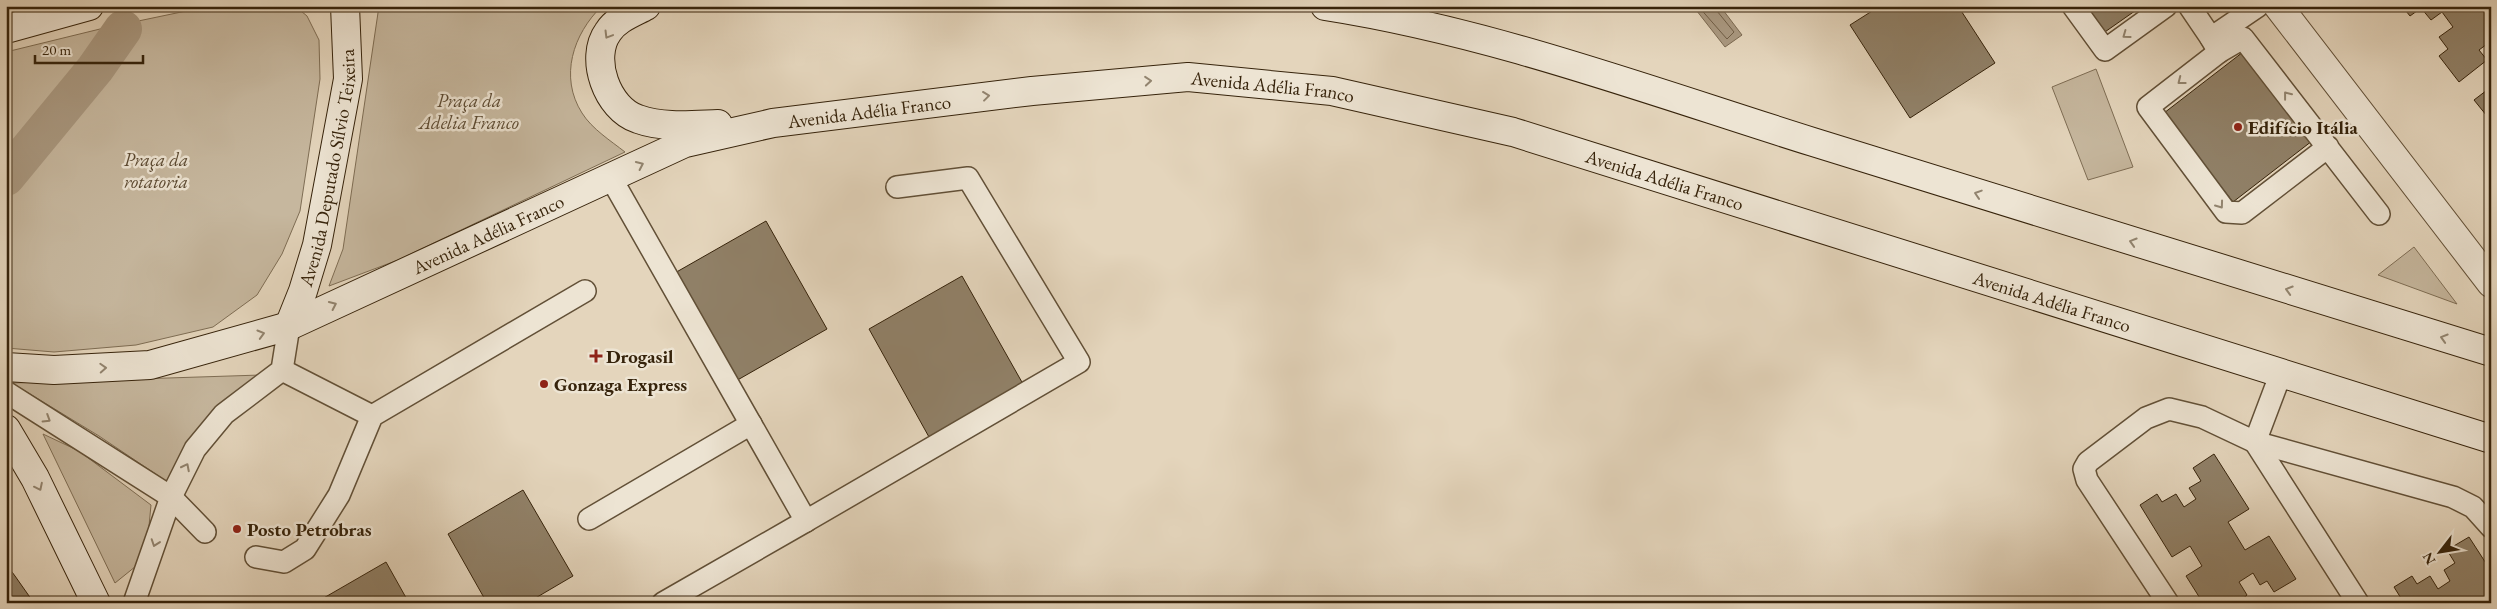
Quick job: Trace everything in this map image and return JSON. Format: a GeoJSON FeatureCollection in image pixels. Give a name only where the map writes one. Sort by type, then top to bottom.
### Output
{"type":"FeatureCollection","features":[{"type":"Feature","properties":{"kind":"main road"},"geometry":{"type":"LineString","coordinates":[[6,29],[88,6]]}},
{"type":"Feature","properties":{"kind":"main road","name":"Avenida Deputado Sílvio Teixeira"},"geometry":{"type":"LineString","coordinates":[[289,326],[304,291],[317,245],[348,79],[345,6]]}},
{"type":"Feature","properties":{"kind":"main road"},"geometry":{"type":"LineString","coordinates":[[646,6],[624,16],[608,31],[599,52],[601,75],[615,102],[636,119],[665,125],[774,123]]}},
{"type":"Feature","properties":{"kind":"main road"},"geometry":{"type":"LineString","coordinates":[[1325,6],[1380,11],[1514,48],[2028,210],[2491,352]]}},
{"type":"Feature","properties":{"kind":"main road"},"geometry":{"type":"LineString","coordinates":[[2278,6],[2491,283]]}},
{"type":"Feature","properties":{"kind":"main road","name":"Avenida Adélia Franco"},"geometry":{"type":"LineString","coordinates":[[6,367],[54,370],[150,365],[289,326],[685,143],[774,123],[1037,98],[1188,77],[1332,91],[1513,132],[2491,439]]}},
{"type":"Feature","properties":{"kind":"main road"},"geometry":{"type":"LineString","coordinates":[[6,429],[34,478],[96,603]]}},
{"type":"Feature","properties":{"kind":"lane"},"geometry":{"type":"LineString","coordinates":[[2073,6],[2105,50],[2166,6]]}},
{"type":"Feature","properties":{"kind":"lane"},"geometry":{"type":"LineString","coordinates":[[2191,6],[2215,45]]}},
{"type":"Feature","properties":{"kind":"lane"},"geometry":{"type":"LineString","coordinates":[[2258,6],[2148,107],[2226,212],[2242,213],[2328,147]]}},
{"type":"Feature","properties":{"kind":"lane"},"geometry":{"type":"LineString","coordinates":[[2215,45],[2243,38],[2379,214]]}},
{"type":"Feature","properties":{"kind":"lane"},"geometry":{"type":"LineString","coordinates":[[611,178],[806,521]]}},
{"type":"Feature","properties":{"kind":"lane"},"geometry":{"type":"LineString","coordinates":[[663,603],[1079,362],[968,178],[897,187]]}},
{"type":"Feature","properties":{"kind":"lane"},"geometry":{"type":"LineString","coordinates":[[256,557],[284,562],[304,549],[339,495],[372,416],[585,291]]}},
{"type":"Feature","properties":{"kind":"lane"},"geometry":{"type":"LineString","coordinates":[[134,603],[171,497],[194,449],[224,414],[282,370],[289,326]]}},
{"type":"Feature","properties":{"kind":"lane"},"geometry":{"type":"LineString","coordinates":[[282,370],[372,416]]}},
{"type":"Feature","properties":{"kind":"lane"},"geometry":{"type":"LineString","coordinates":[[2255,442],[2281,373]]}},
{"type":"Feature","properties":{"kind":"lane"},"geometry":{"type":"LineString","coordinates":[[6,392],[171,497],[205,532]]}},
{"type":"Feature","properties":{"kind":"lane"},"geometry":{"type":"LineString","coordinates":[[2168,603],[2086,480],[2084,469],[2088,462],[2146,418],[2169,410],[2202,417],[2255,442],[2453,497],[2473,507],[2491,527]]}},
{"type":"Feature","properties":{"kind":"lane"},"geometry":{"type":"LineString","coordinates":[[589,519],[751,424]]}},
{"type":"Feature","properties":{"kind":"lane"},"geometry":{"type":"LineString","coordinates":[[2255,442],[2358,603]]}},
{"type":"Feature","properties":{"kind":"green space","name":"Praça da rotatoria"},"geometry":{"type":"Polygon","coordinates":[[[210,6],[295,6],[307,16],[319,40],[320,79],[300,211],[282,254],[257,295],[213,327],[136,345],[54,352],[6,348],[6,52],[100,29],[210,6]]]}},
{"type":"Feature","properties":{"kind":"green space","name":"Praça da Adelia Franco"},"geometry":{"type":"Polygon","coordinates":[[[379,6],[602,6],[583,29],[577,43],[572,56],[571,85],[575,99],[586,119],[625,152],[398,260],[329,286],[343,249],[379,6]]]}},
{"type":"Feature","properties":{"kind":"green space"},"geometry":{"type":"Polygon","coordinates":[[[2096,69],[2133,167],[2088,180],[2052,87],[2096,69]]]}},
{"type":"Feature","properties":{"kind":"green space"},"geometry":{"type":"Polygon","coordinates":[[[2414,247],[2457,304],[2378,275],[2414,247]]]}},
{"type":"Feature","properties":{"kind":"green space"},"geometry":{"type":"Polygon","coordinates":[[[261,375],[169,483],[99,436],[12,383],[261,375]]]}},
{"type":"Feature","properties":{"kind":"green space"},"geometry":{"type":"Polygon","coordinates":[[[43,434],[79,451],[151,505],[146,558],[115,583],[43,434]]]}},
{"type":"Feature","properties":{"kind":"water"},"geometry":{"type":"Polygon","coordinates":[[[1693,6],[1720,6],[1742,35],[1725,47],[1693,6]]]}},
{"type":"Feature","properties":{"kind":"building"},"geometry":{"type":"Polygon","coordinates":[[[1880,6],[1958,6],[1995,63],[1910,118],[1850,25],[1880,6]]]}},
{"type":"Feature","properties":{"kind":"building"},"geometry":{"type":"Polygon","coordinates":[[[2083,6],[2142,6],[2102,34],[2083,6]]]}},
{"type":"Feature","properties":{"kind":"building"},"geometry":{"type":"Polygon","coordinates":[[[2402,6],[2491,6],[2491,41],[2479,50],[2487,60],[2459,82],[2439,56],[2448,49],[2439,37],[2453,27],[2442,12],[2431,20],[2421,8],[2410,16],[2402,6]]]}},
{"type":"Feature","properties":{"kind":"building","name":"Edifício Itália"},"geometry":{"type":"Polygon","coordinates":[[[2243,52],[2312,141],[2233,202],[2164,113],[2243,52]]]}},
{"type":"Feature","properties":{"kind":"building"},"geometry":{"type":"Polygon","coordinates":[[[2491,87],[2491,121],[2474,100],[2491,87]]]}},
{"type":"Feature","properties":{"kind":"building"},"geometry":{"type":"Polygon","coordinates":[[[766,221],[827,329],[734,382],[673,274],[766,221]]]}},
{"type":"Feature","properties":{"kind":"building"},"geometry":{"type":"Polygon","coordinates":[[[962,276],[1023,384],[929,437],[869,329],[962,276]]]}},
{"type":"Feature","properties":{"kind":"building"},"geometry":{"type":"Polygon","coordinates":[[[2214,454],[2249,509],[2228,522],[2245,550],[2269,536],[2296,579],[2274,592],[2267,581],[2260,585],[2253,573],[2239,582],[2247,595],[2238,603],[2203,603],[2186,576],[2202,566],[2190,546],[2172,557],[2140,505],[2157,494],[2162,502],[2176,494],[2184,507],[2196,499],[2189,488],[2201,481],[2193,468],[2214,454]]]}},
{"type":"Feature","properties":{"kind":"building"},"geometry":{"type":"Polygon","coordinates":[[[523,490],[573,576],[527,603],[487,603],[448,534],[523,490]]]}},
{"type":"Feature","properties":{"kind":"building"},"geometry":{"type":"Polygon","coordinates":[[[2469,537],[2491,571],[2491,599],[2485,603],[2404,603],[2394,587],[2412,576],[2417,584],[2430,576],[2438,589],[2450,581],[2444,570],[2455,563],[2447,550],[2469,537]]]}},
{"type":"Feature","properties":{"kind":"building"},"geometry":{"type":"Polygon","coordinates":[[[386,562],[409,603],[315,603],[386,562]]]}},
{"type":"Feature","properties":{"kind":"building"},"geometry":{"type":"Polygon","coordinates":[[[6,564],[15,576],[34,603],[6,603],[6,564]]]}},
{"type":"Feature","properties":{"kind":"waterway"},"geometry":{"type":"LineString","coordinates":[[6,177],[95,69],[123,29]]}},
{"type":"Feature","properties":{"kind":"place","name":"Edifício Itália"},"geometry":{"type":"Point","coordinates":[2238,127]}},
{"type":"Feature","properties":{"kind":"place","name":"Drogasil"},"geometry":{"type":"Point","coordinates":[596,356]}},
{"type":"Feature","properties":{"kind":"place","name":"Gonzaga Express"},"geometry":{"type":"Point","coordinates":[544,384]}},
{"type":"Feature","properties":{"kind":"place","name":"Posto Petrobras"},"geometry":{"type":"Point","coordinates":[237,529]}}]}
